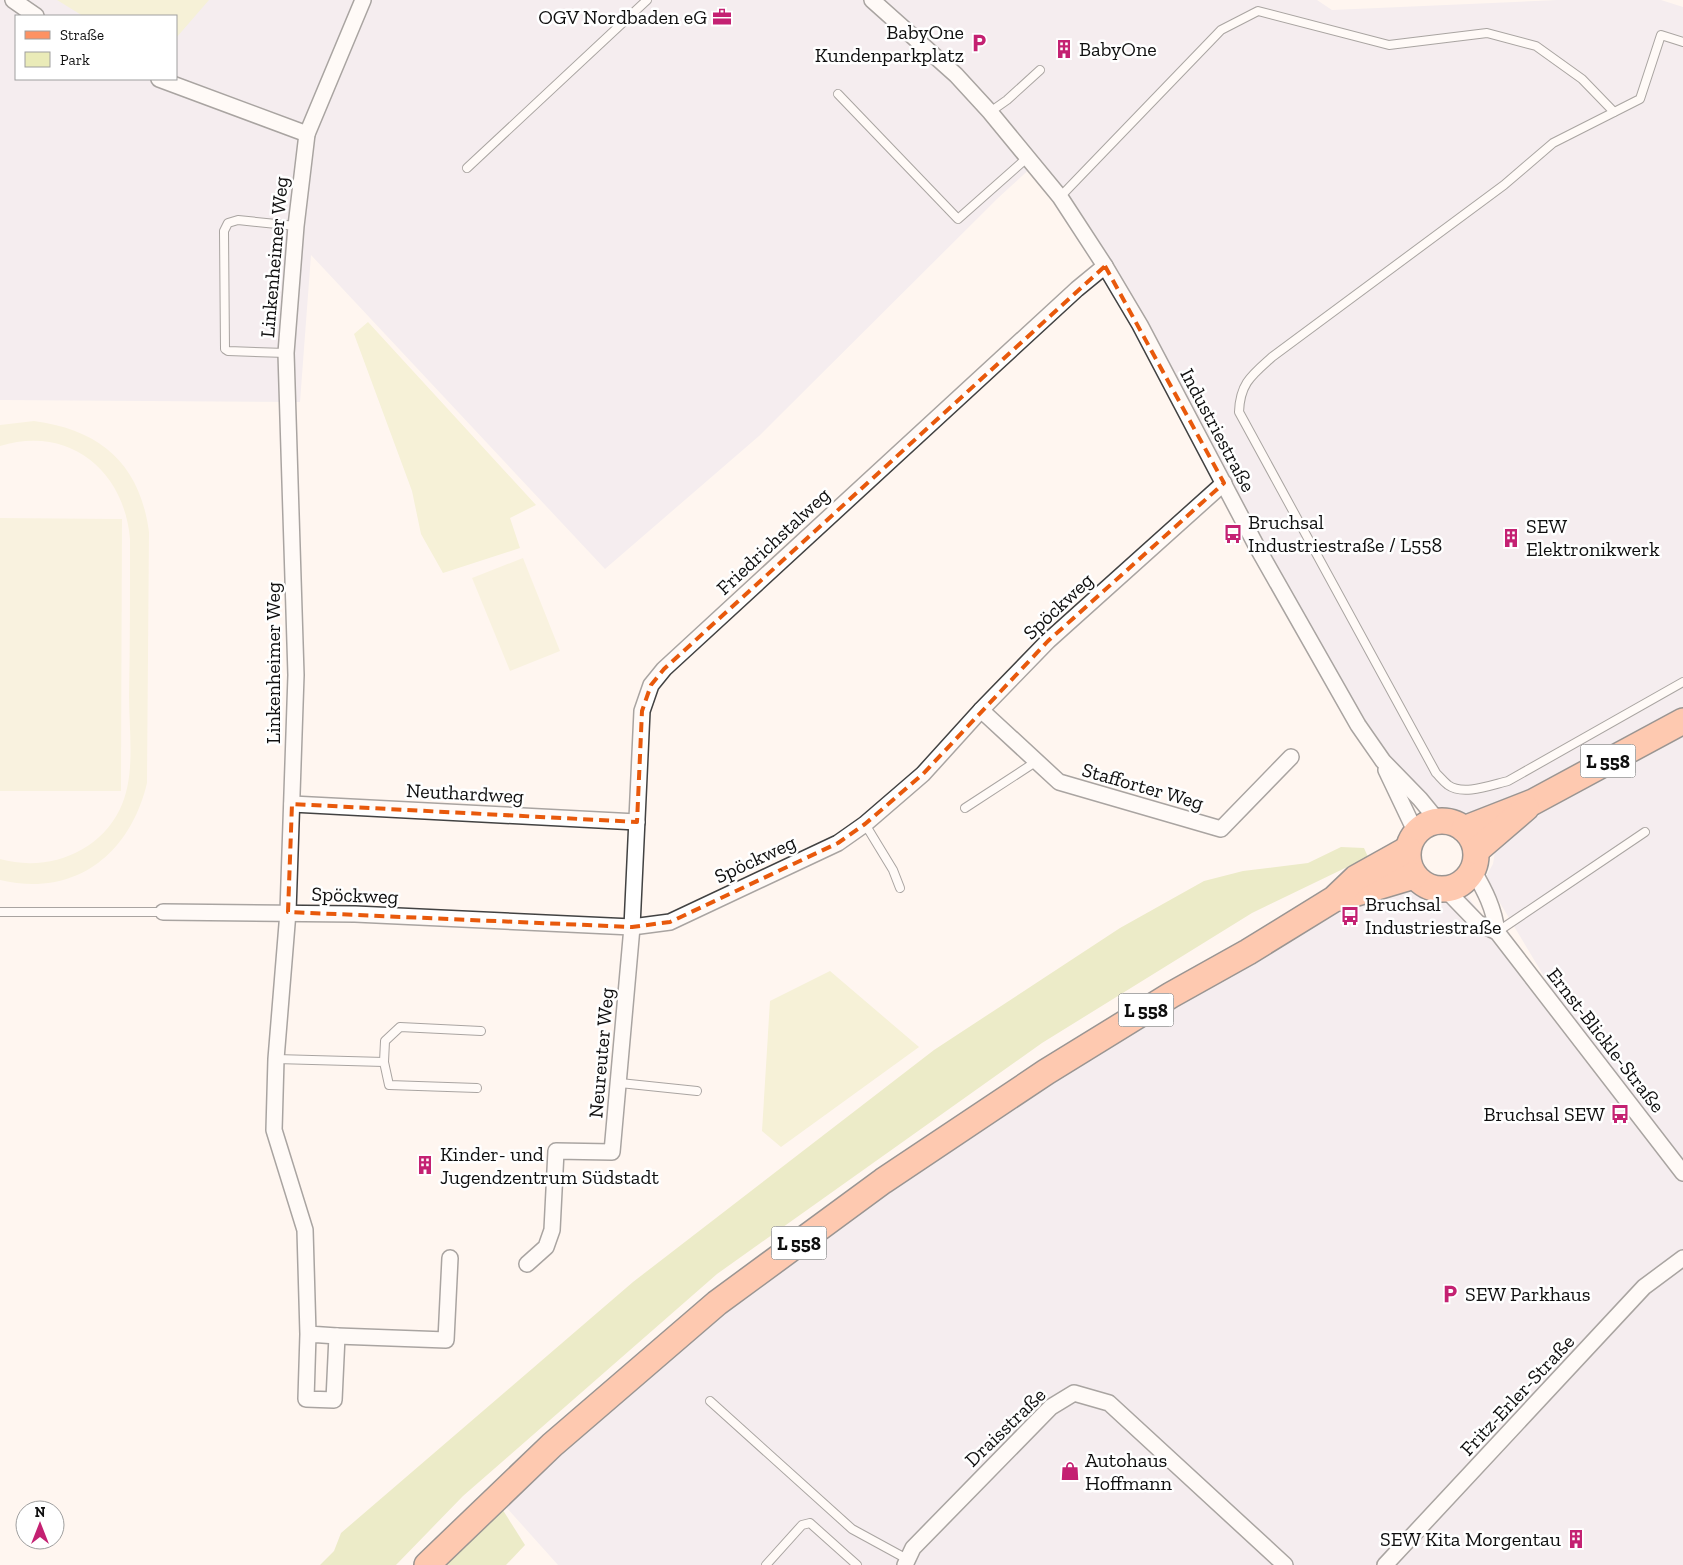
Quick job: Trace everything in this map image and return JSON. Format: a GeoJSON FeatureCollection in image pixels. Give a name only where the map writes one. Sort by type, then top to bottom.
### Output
{"type":"FeatureCollection","features":[{"type":"Feature","properties":{"kind":"main road","name":"L 558"},"geometry":{"type":"LineString","coordinates":[[1464,829],[1533,802],[1683,721]]}},
{"type":"Feature","properties":{"kind":"main road","name":"L 558"},"geometry":{"type":"LineString","coordinates":[[1446,890],[1462,883],[1474,861],[1533,802]]}},
{"type":"Feature","properties":{"kind":"main road","name":"L 558"},"geometry":{"type":"LineString","coordinates":[[427,1565],[552,1445],[717,1303],[883,1181],[1054,1067],[1171,995],[1248,952],[1334,899],[1356,878],[1412,841],[1430,823],[1438,821]]}},
{"type":"Feature","properties":{"kind":"main road"},"geometry":{"type":"LineString","coordinates":[[1438,821],[1447,822],[1464,829],[1474,843],[1474,861]]}},
{"type":"Feature","properties":{"kind":"main road"},"geometry":{"type":"LineString","coordinates":[[1412,841],[1407,859],[1414,876],[1424,885],[1446,890]]}},
{"type":"Feature","properties":{"kind":"main road","name":"L 558"},"geometry":{"type":"LineString","coordinates":[[1334,899],[1414,876]]}},
{"type":"Feature","properties":{"kind":"street"},"geometry":{"type":"LineString","coordinates":[[13,0],[35,15]]}},
{"type":"Feature","properties":{"kind":"street","name":"Linkenheimer Weg"},"geometry":{"type":"LineString","coordinates":[[337,1336],[334,1400],[306,1399],[308,1334],[305,1230],[274,1130],[276,1059],[288,912],[296,675],[286,353],[296,226],[307,134],[363,0]]}},
{"type":"Feature","properties":{"kind":"street","name":"Industriestraße"},"geometry":{"type":"LineString","coordinates":[[872,0],[956,75],[990,112],[1060,197],[1105,266],[1145,334],[1299,624],[1358,725],[1383,762],[1420,799],[1438,821]]}},
{"type":"Feature","properties":{"kind":"street"},"geometry":{"type":"LineString","coordinates":[[162,80],[307,134]]}},
{"type":"Feature","properties":{"kind":"street","name":"Friedrichstalweg"},"geometry":{"type":"LineString","coordinates":[[632,927],[642,711],[651,685],[664,669],[1077,289],[1105,266]]}},
{"type":"Feature","properties":{"kind":"street","name":"Spöckweg"},"geometry":{"type":"LineString","coordinates":[[163,912],[354,914],[632,927],[670,922],[838,843],[865,824],[923,774],[981,710],[1048,641],[1224,483]]}},
{"type":"Feature","properties":{"kind":"street","name":"Stafforter Weg"},"geometry":{"type":"LineString","coordinates":[[981,710],[1059,782],[1222,829],[1291,757]]}},
{"type":"Feature","properties":{"kind":"street","name":"Industriestraße"},"geometry":{"type":"LineString","coordinates":[[1383,762],[1412,841]]}},
{"type":"Feature","properties":{"kind":"street","name":"Neuthardweg"},"geometry":{"type":"LineString","coordinates":[[292,804],[637,822]]}},
{"type":"Feature","properties":{"kind":"street","name":"Ernst-Blickle-Straße"},"geometry":{"type":"LineString","coordinates":[[1474,861],[1494,912],[1497,932]]}},
{"type":"Feature","properties":{"kind":"street","name":"Ernst-Blickle-Straße"},"geometry":{"type":"LineString","coordinates":[[1446,890],[1478,923],[1497,932],[1683,1173]]}},
{"type":"Feature","properties":{"kind":"street","name":"Neureuter Weg"},"geometry":{"type":"LineString","coordinates":[[527,1264],[546,1247],[552,1230],[556,1151],[612,1152],[620,1083],[632,927]]}},
{"type":"Feature","properties":{"kind":"street"},"geometry":{"type":"LineString","coordinates":[[308,1334],[446,1340],[450,1258]]}},
{"type":"Feature","properties":{"kind":"street","name":"Fritz-Erler-Straße"},"geometry":{"type":"LineString","coordinates":[[1385,1565],[1644,1287],[1683,1258]]}},
{"type":"Feature","properties":{"kind":"street","name":"Draisstraße"},"geometry":{"type":"LineString","coordinates":[[906,1562],[913,1548],[1051,1407],[1074,1393],[1109,1403],[1285,1565]]}},
{"type":"Feature","properties":{"kind":"lane"},"geometry":{"type":"LineString","coordinates":[[466,168],[647,0]]}},
{"type":"Feature","properties":{"kind":"lane"},"geometry":{"type":"LineString","coordinates":[[1060,197],[1221,30],[1258,11],[1389,45],[1487,33],[1536,46],[1582,78],[1614,112]]}},
{"type":"Feature","properties":{"kind":"lane"},"geometry":{"type":"LineString","coordinates":[[1683,42],[1661,35],[1640,99],[1553,143],[1504,185],[1272,357],[1249,377],[1240,395],[1239,412],[1436,773],[1449,786],[1480,788],[1508,781],[1683,682]]}},
{"type":"Feature","properties":{"kind":"lane"},"geometry":{"type":"LineString","coordinates":[[990,112],[1008,100],[1040,70]]}},
{"type":"Feature","properties":{"kind":"lane"},"geometry":{"type":"LineString","coordinates":[[838,94],[958,219],[1028,157]]}},
{"type":"Feature","properties":{"kind":"lane"},"geometry":{"type":"LineString","coordinates":[[286,353],[228,351],[225,349],[224,231],[228,223],[238,220],[296,226]]}},
{"type":"Feature","properties":{"kind":"lane"},"geometry":{"type":"LineString","coordinates":[[965,808],[1037,762]]}},
{"type":"Feature","properties":{"kind":"lane"},"geometry":{"type":"LineString","coordinates":[[865,824],[892,870],[900,888]]}},
{"type":"Feature","properties":{"kind":"lane"},"geometry":{"type":"LineString","coordinates":[[1497,932],[1645,832]]}},
{"type":"Feature","properties":{"kind":"lane"},"geometry":{"type":"LineString","coordinates":[[0,912],[163,912]]}},
{"type":"Feature","properties":{"kind":"lane"},"geometry":{"type":"LineString","coordinates":[[477,1088],[388,1085],[384,1062],[385,1041],[400,1027],[480,1032]]}},
{"type":"Feature","properties":{"kind":"lane"},"geometry":{"type":"LineString","coordinates":[[276,1059],[384,1062]]}},
{"type":"Feature","properties":{"kind":"lane"},"geometry":{"type":"LineString","coordinates":[[620,1083],[697,1091]]}},
{"type":"Feature","properties":{"kind":"lane"},"geometry":{"type":"LineString","coordinates":[[710,1401],[852,1529],[906,1562]]}},
{"type":"Feature","properties":{"kind":"lane"},"geometry":{"type":"LineString","coordinates":[[766,1565],[802,1525],[810,1523],[857,1565]]}},
{"type":"Feature","properties":{"kind":"highlighted area"},"geometry":{"type":"Polygon","coordinates":[[[1105,266],[1224,483],[1048,641],[923,774],[865,824],[838,843],[670,922],[632,927],[288,912],[292,804],[637,822],[642,711],[651,685],[664,669],[1105,266]]]}},
{"type":"Feature","properties":{"kind":"shaded area"},"geometry":{"type":"Polygon","coordinates":[[[0,0],[1317,0],[1332,10],[1557,0],[1661,0],[1683,7],[1683,718],[1474,836],[1455,823],[1427,821],[1383,761],[1140,325],[1034,165],[998,198],[759,436],[605,569],[311,255],[300,402],[0,400],[0,0]]]}},
{"type":"Feature","properties":{"kind":"shaded area"},"geometry":{"type":"Polygon","coordinates":[[[34,421],[79,433],[97,442],[113,454],[126,469],[137,487],[144,508],[149,532],[147,783],[139,809],[127,831],[113,850],[95,865],[75,876],[52,883],[27,884],[0,880],[0,859],[35,863],[52,861],[69,856],[84,848],[98,838],[110,825],[120,809],[125,796],[130,768],[130,539],[126,514],[117,492],[104,474],[89,459],[70,448],[49,442],[25,441],[0,446],[0,425],[34,421]]]}},
{"type":"Feature","properties":{"kind":"shaded area"},"geometry":{"type":"Polygon","coordinates":[[[0,518],[122,519],[121,791],[0,791],[0,518]]]}},
{"type":"Feature","properties":{"kind":"shaded area"},"geometry":{"type":"Polygon","coordinates":[[[523,558],[560,651],[510,671],[472,578],[523,558]]]}},
{"type":"Feature","properties":{"kind":"shaded area"},"geometry":{"type":"Polygon","coordinates":[[[1683,733],[1683,1171],[1584,1043],[1485,878],[1493,864],[1497,838],[1683,733]]]}},
{"type":"Feature","properties":{"kind":"shaded area"},"geometry":{"type":"Polygon","coordinates":[[[1403,871],[1431,893],[1465,893],[1683,1174],[1683,1565],[558,1565],[506,1507],[552,1445],[883,1181],[1403,871]]]}},
{"type":"Feature","properties":{"kind":"green space"},"geometry":{"type":"Polygon","coordinates":[[[57,0],[209,0],[178,36],[178,15],[81,15],[57,0]]]}},
{"type":"Feature","properties":{"kind":"green space"},"geometry":{"type":"Polygon","coordinates":[[[368,322],[536,505],[510,518],[520,548],[443,573],[421,534],[412,491],[354,334],[368,322]]]}},
{"type":"Feature","properties":{"kind":"green space"},"geometry":{"type":"Polygon","coordinates":[[[1341,847],[1364,848],[1368,857],[1252,913],[1042,1043],[717,1274],[463,1496],[396,1565],[320,1565],[334,1551],[341,1533],[633,1282],[934,1050],[1120,928],[1204,881],[1243,871],[1308,863],[1341,847]]]}},
{"type":"Feature","properties":{"kind":"green space"},"geometry":{"type":"Polygon","coordinates":[[[830,971],[919,1047],[781,1147],[762,1131],[770,1001],[830,971]]]}},
{"type":"Feature","properties":{"kind":"green space"},"geometry":{"type":"Polygon","coordinates":[[[499,1504],[525,1545],[506,1565],[440,1565],[499,1504]]]}},
{"type":"Feature","properties":{"kind":"place","name":"OGV Nordbaden eG"},"geometry":{"type":"Point","coordinates":[722,17]}},
{"type":"Feature","properties":{"kind":"place","name":"BabyOne Kundenparkplatz"},"geometry":{"type":"Point","coordinates":[979,43]}},
{"type":"Feature","properties":{"kind":"place","name":"BabyOne"},"geometry":{"type":"Point","coordinates":[1064,49]}},
{"type":"Feature","properties":{"kind":"place","name":"Bruchsal Industriestraße / L558"},"geometry":{"type":"Point","coordinates":[1233,534]}},
{"type":"Feature","properties":{"kind":"place","name":"SEW Elektronikwerk"},"geometry":{"type":"Point","coordinates":[1511,538]}},
{"type":"Feature","properties":{"kind":"place","name":"Bruchsal Industriestraße"},"geometry":{"type":"Point","coordinates":[1350,916]}},
{"type":"Feature","properties":{"kind":"place","name":"Bruchsal SEW"},"geometry":{"type":"Point","coordinates":[1620,1114]}},
{"type":"Feature","properties":{"kind":"place","name":"Kinder- und Jugendzentrum Südstadt"},"geometry":{"type":"Point","coordinates":[425,1165]}},
{"type":"Feature","properties":{"kind":"place","name":"SEW Parkhaus"},"geometry":{"type":"Point","coordinates":[1450,1294]}},
{"type":"Feature","properties":{"kind":"place","name":"Autohaus Hoffmann"},"geometry":{"type":"Point","coordinates":[1070,1471]}},
{"type":"Feature","properties":{"kind":"place","name":"SEW Kita Morgentau"},"geometry":{"type":"Point","coordinates":[1576,1539]}}]}
